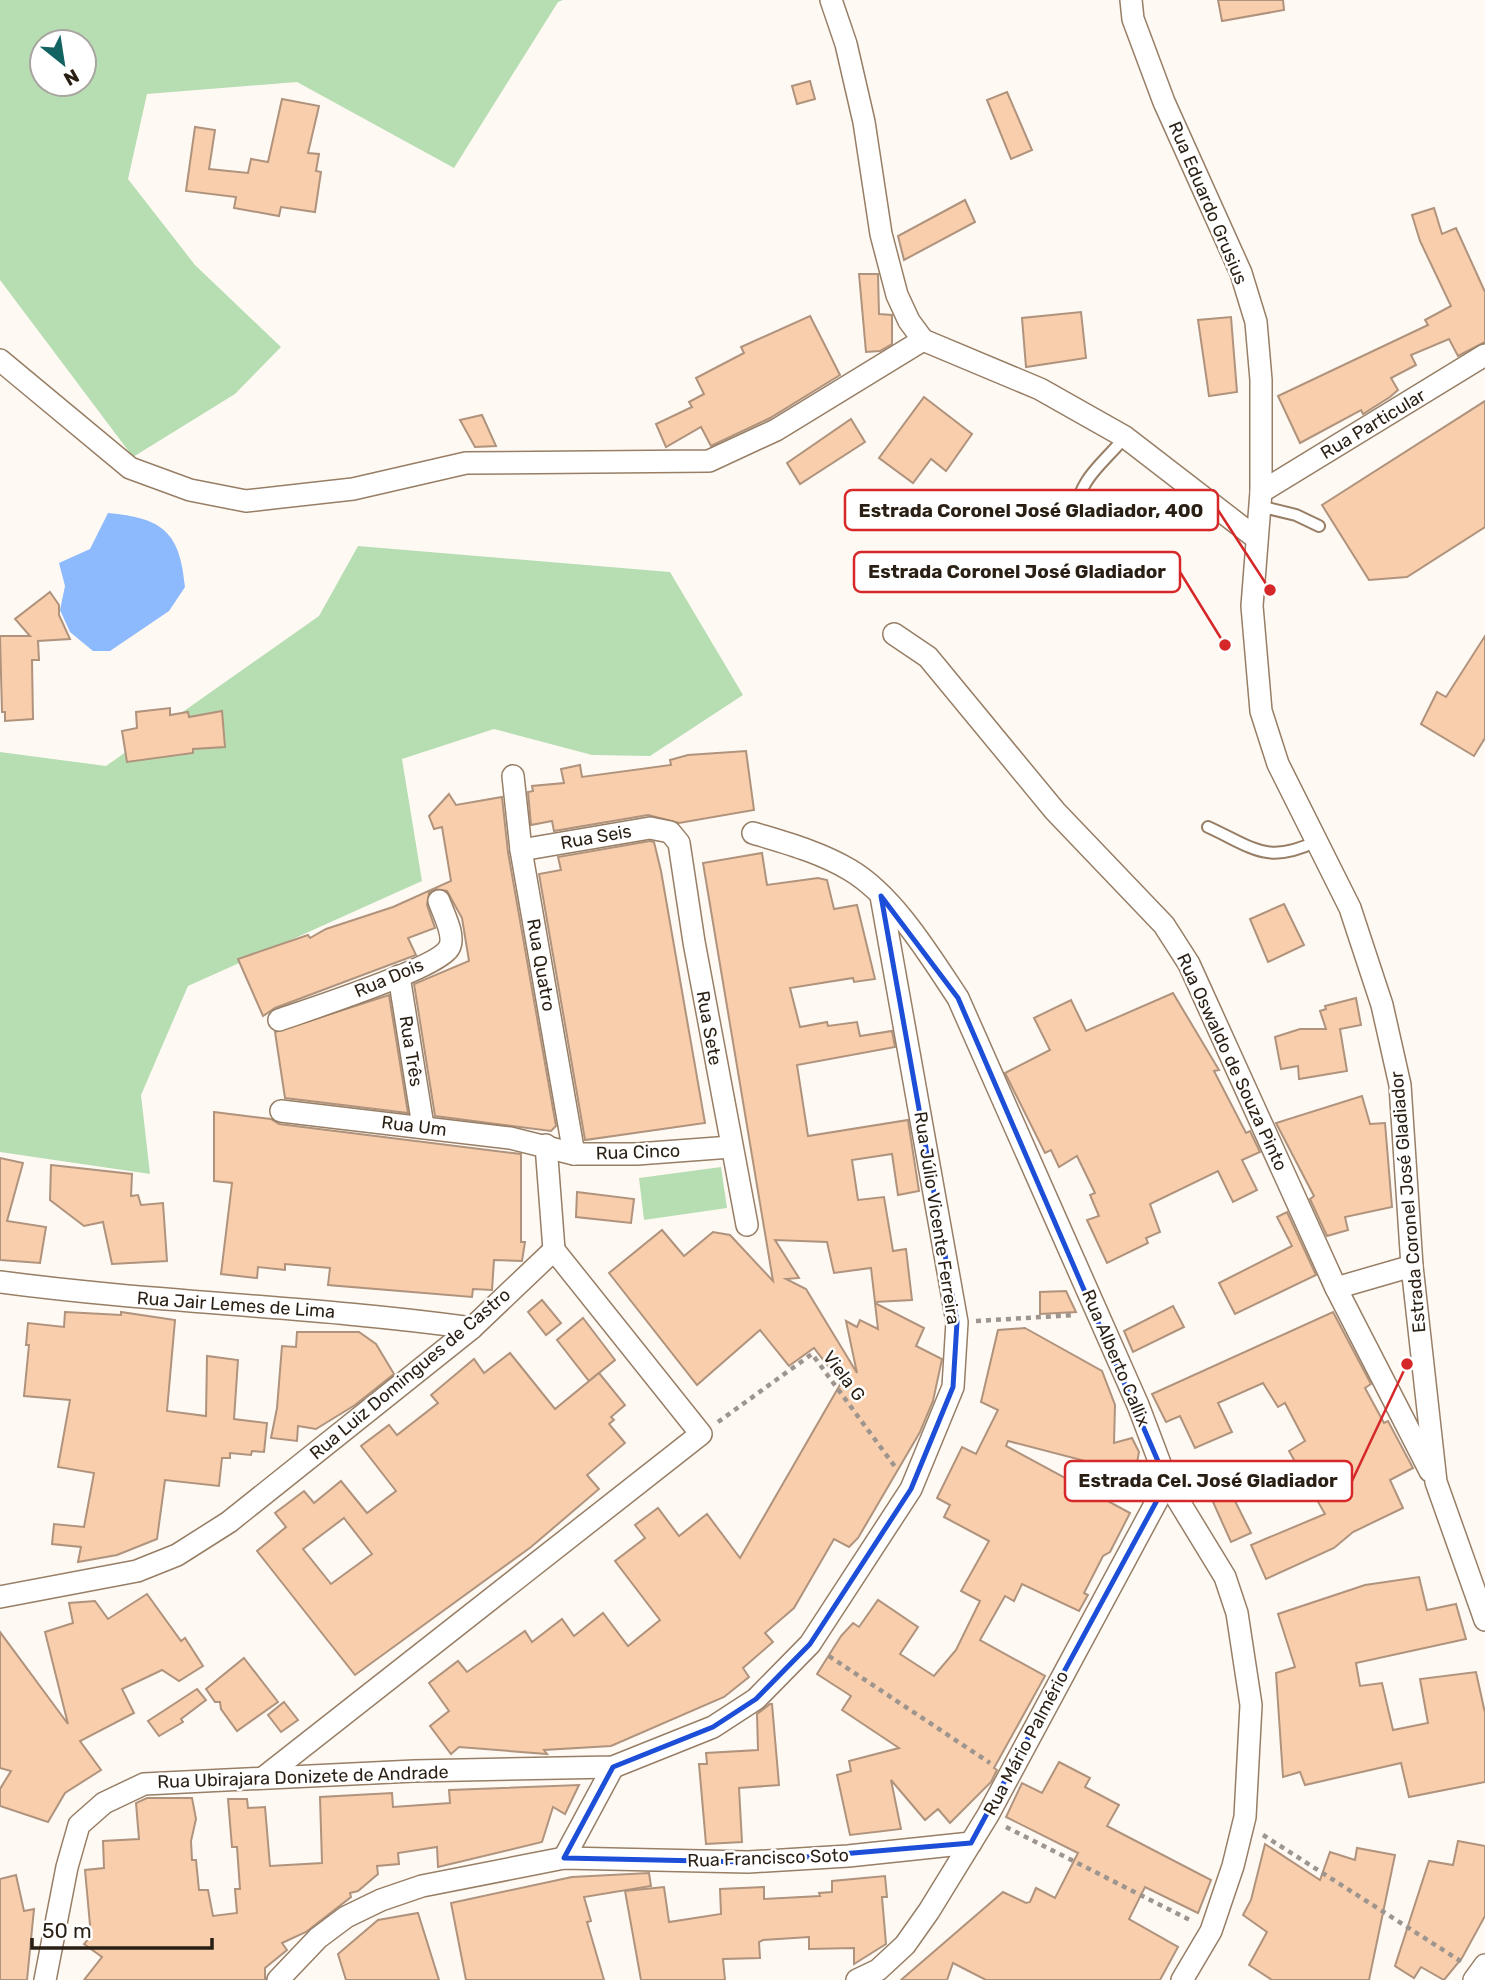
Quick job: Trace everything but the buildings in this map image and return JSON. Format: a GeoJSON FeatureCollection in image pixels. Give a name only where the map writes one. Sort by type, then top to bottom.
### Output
{"type":"FeatureCollection","features":[{"type":"Feature","properties":{"kind":"street"},"geometry":{"type":"LineString","coordinates":[[831,0],[846,44],[864,122],[881,234],[897,295],[909,321],[923,340],[1040,389],[1125,437],[1256,538]]}},
{"type":"Feature","properties":{"kind":"street","name":"Rua Eduardo Grusius"},"geometry":{"type":"LineString","coordinates":[[1131,0],[1133,19],[1164,102],[1241,272],[1256,322],[1261,380],[1260,499],[1256,538]]}},
{"type":"Feature","properties":{"kind":"street"},"geometry":{"type":"LineString","coordinates":[[0,360],[130,468],[190,490],[246,501],[353,489],[466,463],[709,461],[776,430],[923,340]]}},
{"type":"Feature","properties":{"kind":"street","name":"Rua Particular"},"geometry":{"type":"LineString","coordinates":[[1260,499],[1485,355]]}},
{"type":"Feature","properties":{"kind":"street","name":"Estrada Coronel José Gladiador"},"geometry":{"type":"LineString","coordinates":[[1256,538],[1252,606],[1261,711],[1278,764],[1350,908],[1382,1005],[1400,1085],[1412,1266],[1436,1482],[1485,1620]]}},
{"type":"Feature","properties":{"kind":"street","name":"Rua Oswaldo de Souza Pinto"},"geometry":{"type":"LineString","coordinates":[[894,634],[928,657],[1055,811],[1164,925],[1189,964],[1336,1288],[1436,1482]]}},
{"type":"Feature","properties":{"kind":"street","name":"Rua Quatro"},"geometry":{"type":"LineString","coordinates":[[513,776],[521,850],[574,1154]]}},
{"type":"Feature","properties":{"kind":"street","name":"Rua Seis"},"geometry":{"type":"LineString","coordinates":[[521,850],[650,828],[670,832]]}},
{"type":"Feature","properties":{"kind":"street","name":"Rua Sete"},"geometry":{"type":"LineString","coordinates":[[670,832],[682,853],[694,942],[747,1225]]}},
{"type":"Feature","properties":{"kind":"street","name":"Rua Alberto Callix"},"geometry":{"type":"LineString","coordinates":[[754,833],[819,855],[852,871],[881,896],[927,952],[958,998],[1138,1405],[1167,1482],[1225,1577],[1237,1613],[1251,1705],[1245,1817],[1233,1866],[1211,1931],[1182,1980]]}},
{"type":"Feature","properties":{"kind":"street","name":"Rua Júlio Vicente Ferreira"},"geometry":{"type":"LineString","coordinates":[[613,1767],[713,1727],[756,1699],[810,1644],[911,1489],[953,1387],[957,1322],[881,896]]}},
{"type":"Feature","properties":{"kind":"street","name":"Rua Dois"},"geometry":{"type":"LineString","coordinates":[[279,1020],[399,976],[449,950],[452,939],[439,901]]}},
{"type":"Feature","properties":{"kind":"street","name":"Rua Três"},"geometry":{"type":"LineString","coordinates":[[399,976],[423,1126]]}},
{"type":"Feature","properties":{"kind":"street","name":"Rua Um"},"geometry":{"type":"LineString","coordinates":[[281,1111],[423,1126],[546,1145]]}},
{"type":"Feature","properties":{"kind":"street"},"geometry":{"type":"LineString","coordinates":[[263,1778],[701,1434],[554,1250],[546,1145]]}},
{"type":"Feature","properties":{"kind":"street","name":"Rua Cinco"},"geometry":{"type":"LineString","coordinates":[[546,1145],[574,1154],[637,1154],[731,1147]]}},
{"type":"Feature","properties":{"kind":"street","name":"Rua Luiz Domingues de Castro"},"geometry":{"type":"LineString","coordinates":[[0,1597],[137,1571],[177,1555],[229,1521],[472,1328],[554,1250]]}},
{"type":"Feature","properties":{"kind":"street"},"geometry":{"type":"LineString","coordinates":[[1336,1288],[1412,1266]]}},
{"type":"Feature","properties":{"kind":"street","name":"Rua Jair Lemes de Lima"},"geometry":{"type":"LineString","coordinates":[[0,1282],[100,1295],[372,1314],[472,1328]]}},
{"type":"Feature","properties":{"kind":"street","name":"Rua Mário Palmério"},"geometry":{"type":"LineString","coordinates":[[857,1980],[878,1970],[905,1945],[971,1843],[1167,1482]]}},
{"type":"Feature","properties":{"kind":"street"},"geometry":{"type":"LineString","coordinates":[[278,1980],[318,1938],[346,1917],[381,1900],[422,1886],[564,1858],[613,1767]]}},
{"type":"Feature","properties":{"kind":"street","name":"Rua Ubirajara Donizete de Andrade"},"geometry":{"type":"LineString","coordinates":[[45,1980],[67,1867],[79,1825],[104,1803],[144,1784],[414,1771],[613,1767]]}},
{"type":"Feature","properties":{"kind":"street","name":"Rua Francisco Soto"},"geometry":{"type":"LineString","coordinates":[[564,1858],[748,1862],[848,1856],[971,1843]]}},
{"type":"Feature","properties":{"kind":"lane"},"geometry":{"type":"LineString","coordinates":[[1073,516],[1079,490],[1091,471],[1107,459],[1125,437]]}},
{"type":"Feature","properties":{"kind":"lane"},"geometry":{"type":"LineString","coordinates":[[1260,499],[1319,526]]}},
{"type":"Feature","properties":{"kind":"lane"},"geometry":{"type":"LineString","coordinates":[[1208,827],[1262,852],[1280,855],[1317,841]]}},
{"type":"Feature","properties":{"kind":"path"},"geometry":{"type":"LineString","coordinates":[[957,1322],[1097,1313]]}},
{"type":"Feature","properties":{"kind":"path","name":"Viela G"},"geometry":{"type":"LineString","coordinates":[[701,1434],[812,1354],[911,1489]]}},
{"type":"Feature","properties":{"kind":"path"},"geometry":{"type":"LineString","coordinates":[[810,1644],[1009,1776]]}},
{"type":"Feature","properties":{"kind":"path"},"geometry":{"type":"LineString","coordinates":[[988,1815],[1211,1931]]}},
{"type":"Feature","properties":{"kind":"path"},"geometry":{"type":"LineString","coordinates":[[1245,1817],[1262,1834],[1480,1972]]}},
{"type":"Feature","properties":{"kind":"highlighted area"},"geometry":{"type":"Polygon","coordinates":[[[881,896],[958,998],[1167,1482],[971,1843],[748,1862],[564,1858],[613,1767],[713,1727],[756,1699],[810,1644],[911,1489],[953,1387],[957,1322],[881,896]]]}},
{"type":"Feature","properties":{"kind":"green space"},"geometry":{"type":"Polygon","coordinates":[[[0,0],[563,0],[558,2],[454,168],[297,82],[147,94],[128,179],[195,265],[281,347],[235,394],[133,457],[0,280],[0,0]]]}},
{"type":"Feature","properties":{"kind":"green space"},"geometry":{"type":"Polygon","coordinates":[[[358,546],[670,572],[743,695],[650,756],[592,755],[494,729],[402,759],[422,881],[188,986],[141,1095],[150,1174],[0,1152],[0,752],[106,766],[319,616],[358,546]]]}},
{"type":"Feature","properties":{"kind":"green space"},"geometry":{"type":"Polygon","coordinates":[[[721,1167],[727,1208],[644,1220],[639,1178],[721,1167]]]}},
{"type":"Feature","properties":{"kind":"water"},"geometry":{"type":"Polygon","coordinates":[[[108,513],[143,519],[165,531],[179,553],[185,587],[169,611],[110,651],[93,651],[70,632],[60,610],[65,586],[59,563],[90,549],[108,513]]]}},
{"type":"Feature","properties":{"kind":"place","name":"Estrada Coronel José Gladiador, 400"},"geometry":{"type":"Point","coordinates":[1270,590]}},
{"type":"Feature","properties":{"kind":"place","name":"Estrada Coronel José Gladiador"},"geometry":{"type":"Point","coordinates":[1225,645]}},
{"type":"Feature","properties":{"kind":"place","name":"Estrada Cel. José Gladiador"},"geometry":{"type":"Point","coordinates":[1407,1364]}}]}
